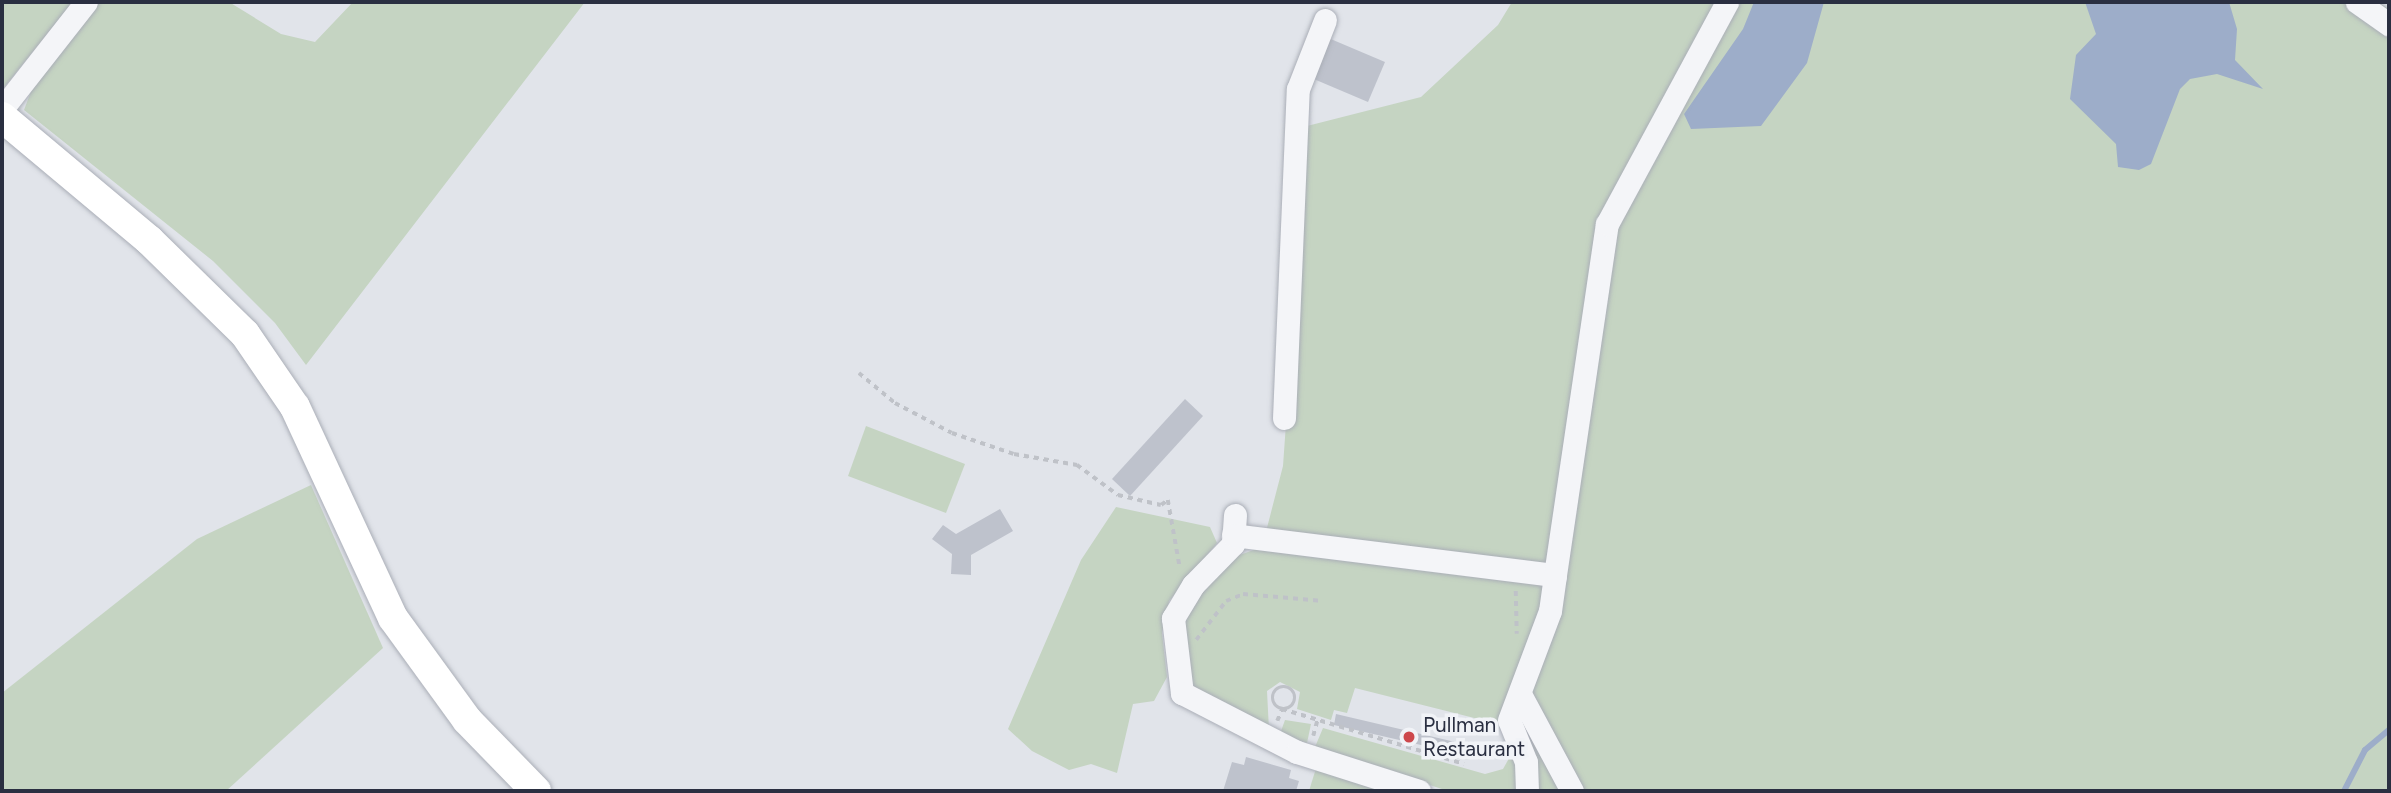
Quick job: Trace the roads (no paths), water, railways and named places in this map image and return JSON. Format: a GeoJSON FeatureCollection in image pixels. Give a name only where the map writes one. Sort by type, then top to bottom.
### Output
{"type":"FeatureCollection","features":[{"type":"Feature","properties":{"kind":"main road"},"geometry":{"type":"LineString","coordinates":[[2,117],[141,232],[245,334],[295,407],[393,618],[467,720],[536,791]]}},
{"type":"Feature","properties":{"kind":"lane"},"geometry":{"type":"LineString","coordinates":[[2,108],[86,2]]}},
{"type":"Feature","properties":{"kind":"lane"},"geometry":{"type":"LineString","coordinates":[[1527,791],[1526,762],[1509,720],[1550,611],[1607,224],[1727,2]]}},
{"type":"Feature","properties":{"kind":"lane"},"geometry":{"type":"LineString","coordinates":[[2357,2],[2389,24]]}},
{"type":"Feature","properties":{"kind":"lane"},"geometry":{"type":"LineString","coordinates":[[1284,418],[1298,89],[1325,20]]}},
{"type":"Feature","properties":{"kind":"lane"},"geometry":{"type":"LineString","coordinates":[[1419,791],[1270,739],[1190,702],[1178,677],[1173,618],[1234,525],[1555,575]]}},
{"type":"Feature","properties":{"kind":"lane"},"geometry":{"type":"LineString","coordinates":[[1520,694],[1572,791]]}},
{"type":"Feature","properties":{"kind":"water"},"geometry":{"type":"Polygon","coordinates":[[[1754,2],[1824,2],[1807,63],[1761,126],[1691,129],[1684,114],[1743,29],[1754,2]]]}},
{"type":"Feature","properties":{"kind":"water"},"geometry":{"type":"Polygon","coordinates":[[[2085,2],[2229,2],[2237,29],[2235,60],[2263,89],[2217,74],[2190,79],[2180,89],[2151,164],[2139,170],[2118,167],[2116,144],[2070,99],[2076,55],[2096,34],[2085,2]]]}},
{"type":"Feature","properties":{"kind":"waterway"},"geometry":{"type":"LineString","coordinates":[[2344,791],[2365,750],[2389,730]]}},
{"type":"Feature","properties":{"kind":"place","name":"Pullman Restaurant"},"geometry":{"type":"Point","coordinates":[1409,737]}}]}
